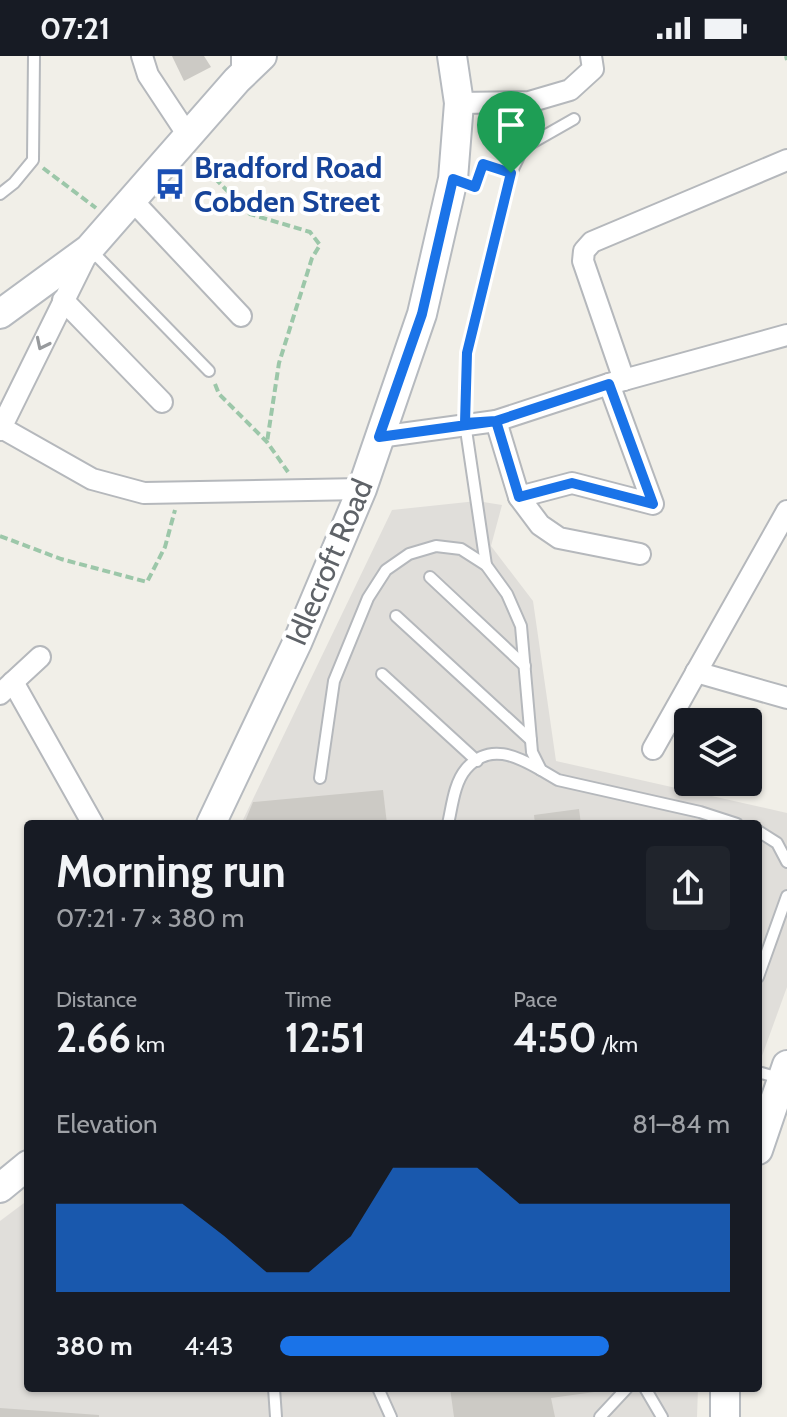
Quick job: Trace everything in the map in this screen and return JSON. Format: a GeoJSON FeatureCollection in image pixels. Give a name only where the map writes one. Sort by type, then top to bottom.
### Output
{"type":"FeatureCollection","features":[{"type":"Feature","properties":{"kind":"street"},"geometry":{"type":"LineString","coordinates":[[142,56],[148,75],[185,140]]}},
{"type":"Feature","properties":{"kind":"street"},"geometry":{"type":"LineString","coordinates":[[0,314],[89,249],[185,140],[237,68],[262,56]]}},
{"type":"Feature","properties":{"kind":"street","name":"Idlecroft Road"},"geometry":{"type":"LineString","coordinates":[[213,820],[297,643],[362,489],[422,314],[453,179],[459,103],[452,56]]}},
{"type":"Feature","properties":{"kind":"street"},"geometry":{"type":"LineString","coordinates":[[459,103],[529,102],[570,90],[593,69],[591,56]]}},
{"type":"Feature","properties":{"kind":"street"},"geometry":{"type":"LineString","coordinates":[[519,497],[572,483],[653,504],[583,261],[584,251],[592,242],[784,165]]}},
{"type":"Feature","properties":{"kind":"street"},"geometry":{"type":"LineString","coordinates":[[131,199],[241,316]]}},
{"type":"Feature","properties":{"kind":"street"},"geometry":{"type":"LineString","coordinates":[[89,249],[0,428],[92,479],[144,493],[362,489]]}},
{"type":"Feature","properties":{"kind":"street"},"geometry":{"type":"LineString","coordinates":[[63,300],[162,402]]}},
{"type":"Feature","properties":{"kind":"street"},"geometry":{"type":"LineString","coordinates":[[379,437],[496,421],[616,382],[787,335]]}},
{"type":"Feature","properties":{"kind":"street"},"geometry":{"type":"LineString","coordinates":[[496,421],[519,497],[540,525],[559,538],[640,554]]}},
{"type":"Feature","properties":{"kind":"street"},"geometry":{"type":"LineString","coordinates":[[653,749],[787,511]]}},
{"type":"Feature","properties":{"kind":"street"},"geometry":{"type":"LineString","coordinates":[[40,657],[7,688],[90,820]]}},
{"type":"Feature","properties":{"kind":"street"},"geometry":{"type":"LineString","coordinates":[[696,672],[787,698]]}},
{"type":"Feature","properties":{"kind":"street"},"geometry":{"type":"LineString","coordinates":[[762,1133],[776,1072]]}},
{"type":"Feature","properties":{"kind":"street"},"geometry":{"type":"LineString","coordinates":[[0,1188],[24,1168]]}},
{"type":"Feature","properties":{"kind":"street"},"geometry":{"type":"LineString","coordinates":[[725,1392],[725,1417]]}},
{"type":"Feature","properties":{"kind":"lane"},"geometry":{"type":"LineString","coordinates":[[0,194],[33,160],[34,56]]}},
{"type":"Feature","properties":{"kind":"lane"},"geometry":{"type":"LineString","coordinates":[[486,565],[465,423],[467,353],[511,173],[523,148],[574,119]]}},
{"type":"Feature","properties":{"kind":"lane"},"geometry":{"type":"LineString","coordinates":[[89,249],[209,371]]}},
{"type":"Feature","properties":{"kind":"lane"},"geometry":{"type":"LineString","coordinates":[[320,778],[334,681],[368,598],[386,570],[409,554],[436,546],[461,549],[486,565],[507,594],[521,626],[532,752],[541,770]]}},
{"type":"Feature","properties":{"kind":"lane"},"geometry":{"type":"LineString","coordinates":[[430,577],[525,666]]}},
{"type":"Feature","properties":{"kind":"lane"},"geometry":{"type":"LineString","coordinates":[[396,616],[531,740]]}},
{"type":"Feature","properties":{"kind":"lane"},"geometry":{"type":"LineString","coordinates":[[382,674],[477,761]]}},
{"type":"Feature","properties":{"kind":"lane"},"geometry":{"type":"LineString","coordinates":[[449,820],[466,769],[477,761],[503,752],[518,756],[558,780],[725,820]]}},
{"type":"Feature","properties":{"kind":"lane"},"geometry":{"type":"LineString","coordinates":[[762,834],[777,843],[787,862]]}},
{"type":"Feature","properties":{"kind":"lane"},"geometry":{"type":"LineString","coordinates":[[762,966],[787,896]]}},
{"type":"Feature","properties":{"kind":"lane"},"geometry":{"type":"LineString","coordinates":[[274,1392],[276,1417]]}},
{"type":"Feature","properties":{"kind":"lane"},"geometry":{"type":"LineString","coordinates":[[380,1392],[391,1417]]}},
{"type":"Feature","properties":{"kind":"lane"},"geometry":{"type":"LineString","coordinates":[[600,1417],[623,1392]]}},
{"type":"Feature","properties":{"kind":"lane"},"geometry":{"type":"LineString","coordinates":[[647,1392],[662,1417]]}},
{"type":"Feature","properties":{"kind":"path"},"geometry":{"type":"LineString","coordinates":[[185,140],[250,214],[310,232],[320,245],[312,258],[279,363],[267,442]]}},
{"type":"Feature","properties":{"kind":"path"},"geometry":{"type":"LineString","coordinates":[[33,160],[114,222]]}},
{"type":"Feature","properties":{"kind":"path"},"geometry":{"type":"LineString","coordinates":[[453,179],[475,187],[483,164],[511,173]]}},
{"type":"Feature","properties":{"kind":"path"},"geometry":{"type":"LineString","coordinates":[[209,371],[219,394],[267,442],[300,490]]}},
{"type":"Feature","properties":{"kind":"path"},"geometry":{"type":"LineString","coordinates":[[0,536],[61,559],[147,582],[165,547],[179,493]]}},
{"type":"Feature","properties":{"kind":"shaded area"},"geometry":{"type":"Polygon","coordinates":[[[477,501],[502,505],[491,546],[533,601],[556,761],[674,788],[674,796],[711,796],[787,813],[787,987],[762,1056],[762,820],[243,820],[392,510],[477,501]]]}},
{"type":"Feature","properties":{"kind":"shaded area"},"geometry":{"type":"Polygon","coordinates":[[[24,1203],[24,1392],[698,1392],[697,1417],[0,1417],[0,1221],[24,1203]]]}},
{"type":"Feature","properties":{"kind":"building"},"geometry":{"type":"Polygon","coordinates":[[[172,56],[204,56],[211,67],[184,81],[172,56]]]}},
{"type":"Feature","properties":{"kind":"building"},"geometry":{"type":"Polygon","coordinates":[[[383,790],[387,820],[246,820],[253,802],[383,790]]]}},
{"type":"Feature","properties":{"kind":"building"},"geometry":{"type":"Polygon","coordinates":[[[579,809],[580,820],[535,820],[534,815],[579,809]]]}},
{"type":"Feature","properties":{"kind":"building"},"geometry":{"type":"Polygon","coordinates":[[[451,1392],[594,1392],[551,1398],[555,1417],[454,1417],[451,1392]]]}},
{"type":"Feature","properties":{"kind":"building"},"geometry":{"type":"Polygon","coordinates":[[[0,1408],[99,1415],[99,1417],[0,1417],[0,1408]]]}},
{"type":"Feature","properties":{"kind":"place","name":"Bradford Road Cobden Street"},"geometry":{"type":"Point","coordinates":[170,184]}},
{"type":"Feature","properties":{"kind":"route"},"geometry":{"type":"LineString","coordinates":[[511,173],[467,353],[465,423],[496,421],[609,384],[653,504],[572,483],[519,497],[496,421],[379,437],[422,314],[453,179],[475,187],[483,164],[511,173]]}}]}
